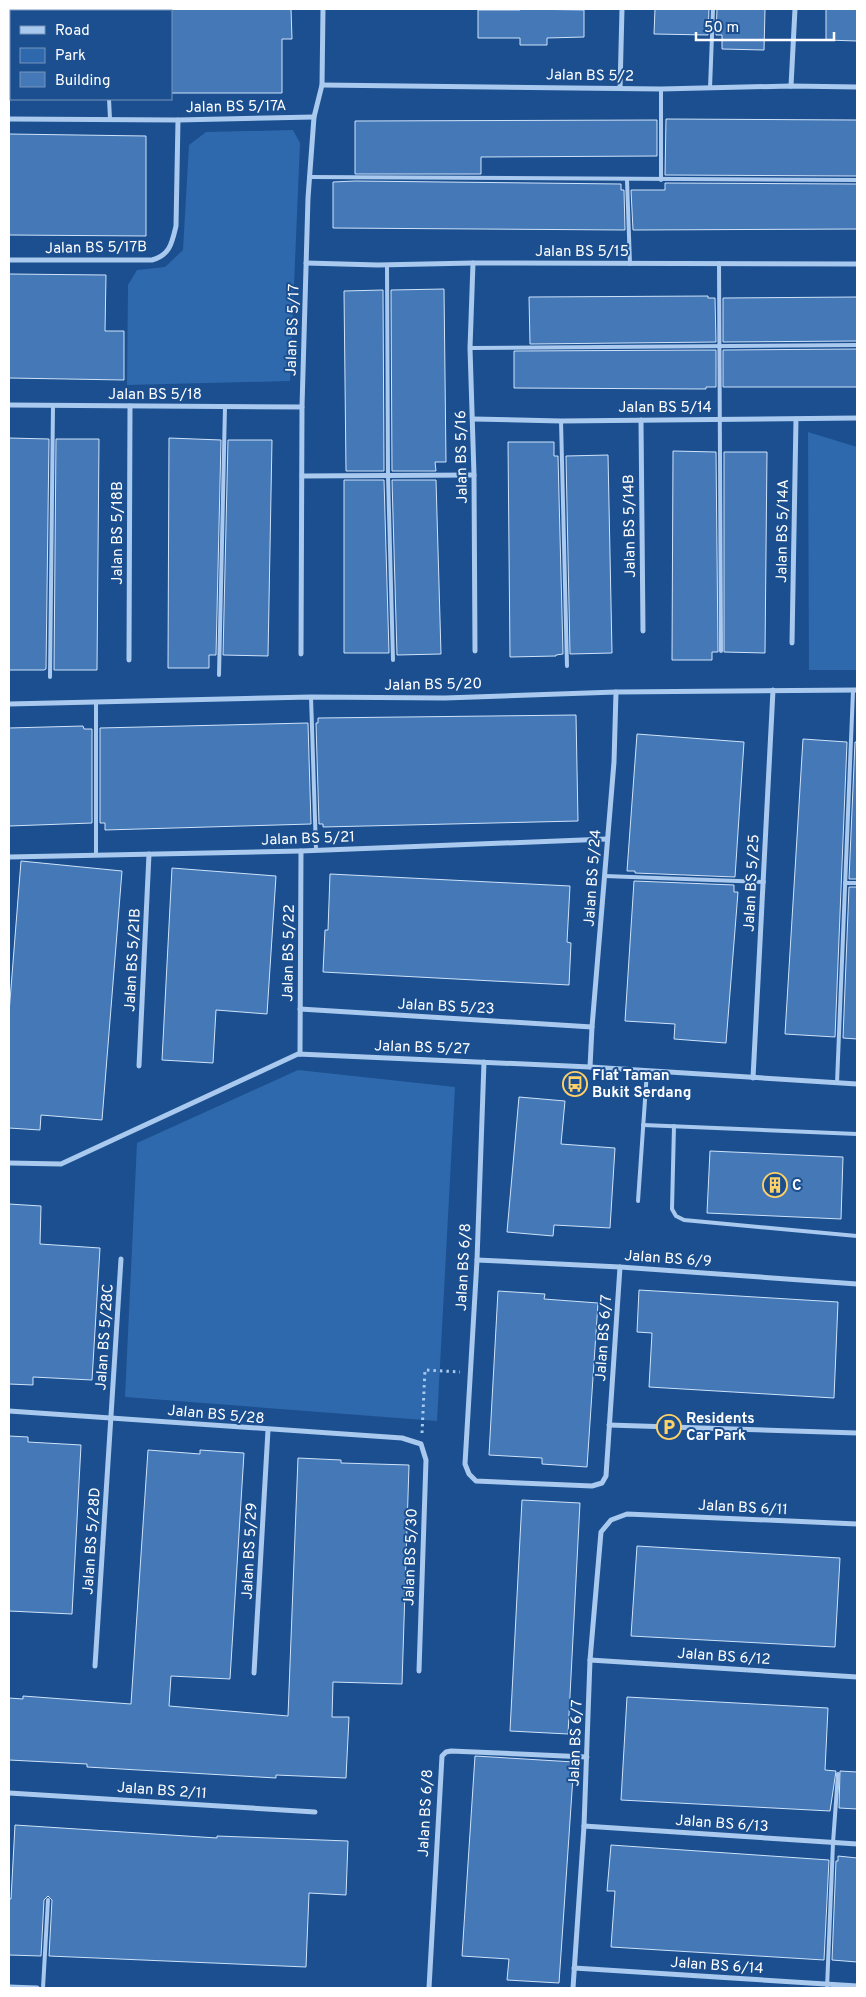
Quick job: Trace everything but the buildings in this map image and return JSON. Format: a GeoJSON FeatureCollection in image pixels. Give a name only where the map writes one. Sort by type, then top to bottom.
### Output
{"type":"FeatureCollection","features":[{"type":"Feature","properties":{"kind":"street","name":"Jalan BS 5/17"},"geometry":{"type":"LineString","coordinates":[[301,654],[302,407],[306,263],[309,177],[314,117],[322,85],[323,9]]}},
{"type":"Feature","properties":{"kind":"street"},"geometry":{"type":"LineString","coordinates":[[620,88],[622,9]]}},
{"type":"Feature","properties":{"kind":"street"},"geometry":{"type":"LineString","coordinates":[[791,86],[795,9]]}},
{"type":"Feature","properties":{"kind":"street","name":"Jalan BS 5/2"},"geometry":{"type":"LineString","coordinates":[[322,85],[662,89],[791,86],[857,88]]}},
{"type":"Feature","properties":{"kind":"street","name":"Jalan BS 5/17A"},"geometry":{"type":"LineString","coordinates":[[9,119],[178,120],[314,117]]}},
{"type":"Feature","properties":{"kind":"street","name":"Jalan BS 5/17B"},"geometry":{"type":"LineString","coordinates":[[9,260],[152,260],[166,254],[172,243],[176,226],[178,120]]}},
{"type":"Feature","properties":{"kind":"street","name":"Jalan BS 5/15"},"geometry":{"type":"LineString","coordinates":[[306,263],[857,264]]}},
{"type":"Feature","properties":{"kind":"street","name":"Jalan BS 5/16"},"geometry":{"type":"LineString","coordinates":[[473,263],[470,348],[474,419],[475,651]]}},
{"type":"Feature","properties":{"kind":"street","name":"Jalan BS 5/18"},"geometry":{"type":"LineString","coordinates":[[9,405],[302,407]]}},
{"type":"Feature","properties":{"kind":"street","name":"Jalan BS 5/18B"},"geometry":{"type":"LineString","coordinates":[[129,660],[130,406]]}},
{"type":"Feature","properties":{"kind":"street","name":"Jalan BS 5/14"},"geometry":{"type":"LineString","coordinates":[[474,419],[561,421],[857,418]]}},
{"type":"Feature","properties":{"kind":"street","name":"Jalan BS 5/14A"},"geometry":{"type":"LineString","coordinates":[[792,643],[796,419]]}},
{"type":"Feature","properties":{"kind":"street","name":"Jalan BS 5/14B"},"geometry":{"type":"LineString","coordinates":[[641,420],[643,631]]}},
{"type":"Feature","properties":{"kind":"street"},"geometry":{"type":"LineString","coordinates":[[302,476],[474,475]]}},
{"type":"Feature","properties":{"kind":"street","name":"Jalan BS 5/25"},"geometry":{"type":"LineString","coordinates":[[753,1078],[773,690]]}},
{"type":"Feature","properties":{"kind":"street","name":"Jalan BS 5/20"},"geometry":{"type":"LineString","coordinates":[[9,704],[311,697],[445,698],[616,692],[855,690]]}},
{"type":"Feature","properties":{"kind":"street","name":"Jalan BS 5/24"},"geometry":{"type":"LineString","coordinates":[[590,1067],[614,762],[616,692]]}},
{"type":"Feature","properties":{"kind":"street","name":"Jalan BS 5/21"},"geometry":{"type":"LineString","coordinates":[[9,857],[301,851],[607,840]]}},
{"type":"Feature","properties":{"kind":"street","name":"Jalan BS 5/22"},"geometry":{"type":"LineString","coordinates":[[300,1054],[301,851]]}},
{"type":"Feature","properties":{"kind":"street","name":"Jalan BS 5/21B"},"geometry":{"type":"LineString","coordinates":[[139,1066],[149,854]]}},
{"type":"Feature","properties":{"kind":"street","name":"Jalan BS 5/23"},"geometry":{"type":"LineString","coordinates":[[300,1009],[592,1027]]}},
{"type":"Feature","properties":{"kind":"street","name":"Jalan BS 5/27"},"geometry":{"type":"LineString","coordinates":[[9,1163],[61,1164],[300,1054],[590,1067],[857,1084]]}},
{"type":"Feature","properties":{"kind":"street","name":"Jalan BS 6/8"},"geometry":{"type":"LineString","coordinates":[[469,1474],[466,1464],[477,1260],[484,1062]]}},
{"type":"Feature","properties":{"kind":"street","name":"Jalan BS 5/28C"},"geometry":{"type":"LineString","coordinates":[[111,1418],[121,1259]]}},
{"type":"Feature","properties":{"kind":"street","name":"Jalan BS 6/9"},"geometry":{"type":"LineString","coordinates":[[477,1260],[620,1267],[857,1284]]}},
{"type":"Feature","properties":{"kind":"street","name":"Jalan BS 6/7"},"geometry":{"type":"LineString","coordinates":[[469,1474],[476,1481],[592,1486],[602,1483],[606,1476],[620,1267]]}},
{"type":"Feature","properties":{"kind":"street","name":"Jalan BS 5/28"},"geometry":{"type":"LineString","coordinates":[[9,1411],[402,1438],[421,1444]]}},
{"type":"Feature","properties":{"kind":"street","name":"Jalan BS 5/28D"},"geometry":{"type":"LineString","coordinates":[[95,1666],[111,1418]]}},
{"type":"Feature","properties":{"kind":"street"},"geometry":{"type":"LineString","coordinates":[[609,1424],[857,1432]]}},
{"type":"Feature","properties":{"kind":"street","name":"Jalan BS 5/29"},"geometry":{"type":"LineString","coordinates":[[254,1673],[268,1430]]}},
{"type":"Feature","properties":{"kind":"street","name":"Jalan BS 5/30"},"geometry":{"type":"LineString","coordinates":[[419,1671],[426,1460],[421,1444]]}},
{"type":"Feature","properties":{"kind":"street","name":"Jalan BS 6/7"},"geometry":{"type":"LineString","coordinates":[[573,1988],[584,1826],[590,1660],[601,1532],[611,1520],[627,1514]]}},
{"type":"Feature","properties":{"kind":"street","name":"Jalan BS 6/11"},"geometry":{"type":"LineString","coordinates":[[627,1514],[857,1524]]}},
{"type":"Feature","properties":{"kind":"street","name":"Jalan BS 6/12"},"geometry":{"type":"LineString","coordinates":[[590,1660],[857,1676]]}},
{"type":"Feature","properties":{"kind":"street","name":"Jalan BS 6/8"},"geometry":{"type":"LineString","coordinates":[[429,1988],[442,1756],[451,1751],[484,1751],[587,1757]]}},
{"type":"Feature","properties":{"kind":"street","name":"Jalan BS 2/11"},"geometry":{"type":"LineString","coordinates":[[9,1793],[314,1812]]}},
{"type":"Feature","properties":{"kind":"street","name":"Jalan BS 6/13"},"geometry":{"type":"LineString","coordinates":[[584,1826],[857,1844]]}},
{"type":"Feature","properties":{"kind":"street","name":"Jalan BS 6/14"},"geometry":{"type":"LineString","coordinates":[[574,1968],[827,1986],[857,1986]]}},
{"type":"Feature","properties":{"kind":"street"},"geometry":{"type":"LineString","coordinates":[[9,1987],[37,1988]]}},
{"type":"Feature","properties":{"kind":"lane"},"geometry":{"type":"LineString","coordinates":[[710,88],[713,9]]}},
{"type":"Feature","properties":{"kind":"lane"},"geometry":{"type":"LineString","coordinates":[[661,180],[662,89]]}},
{"type":"Feature","properties":{"kind":"lane"},"geometry":{"type":"LineString","coordinates":[[110,100],[110,119]]}},
{"type":"Feature","properties":{"kind":"lane"},"geometry":{"type":"LineString","coordinates":[[309,177],[857,180]]}},
{"type":"Feature","properties":{"kind":"lane"},"geometry":{"type":"LineString","coordinates":[[628,180],[630,264]]}},
{"type":"Feature","properties":{"kind":"lane"},"geometry":{"type":"LineString","coordinates":[[719,263],[722,651]]}},
{"type":"Feature","properties":{"kind":"lane"},"geometry":{"type":"LineString","coordinates":[[386,264],[388,475],[393,660]]}},
{"type":"Feature","properties":{"kind":"lane"},"geometry":{"type":"LineString","coordinates":[[470,348],[857,345]]}},
{"type":"Feature","properties":{"kind":"lane"},"geometry":{"type":"LineString","coordinates":[[50,677],[53,406]]}},
{"type":"Feature","properties":{"kind":"lane"},"geometry":{"type":"LineString","coordinates":[[219,675],[224,407]]}},
{"type":"Feature","properties":{"kind":"lane"},"geometry":{"type":"LineString","coordinates":[[561,421],[566,666]]}},
{"type":"Feature","properties":{"kind":"lane"},"geometry":{"type":"LineString","coordinates":[[838,1083],[855,690]]}},
{"type":"Feature","properties":{"kind":"lane"},"geometry":{"type":"LineString","coordinates":[[311,697],[316,850]]}},
{"type":"Feature","properties":{"kind":"lane"},"geometry":{"type":"LineString","coordinates":[[96,703],[96,854]]}},
{"type":"Feature","properties":{"kind":"lane"},"geometry":{"type":"LineString","coordinates":[[605,876],[764,882]]}},
{"type":"Feature","properties":{"kind":"lane"},"geometry":{"type":"LineString","coordinates":[[846,883],[857,883]]}},
{"type":"Feature","properties":{"kind":"lane"},"geometry":{"type":"LineString","coordinates":[[638,1201],[647,1071]]}},
{"type":"Feature","properties":{"kind":"lane"},"geometry":{"type":"LineString","coordinates":[[643,1124],[857,1134]]}},
{"type":"Feature","properties":{"kind":"lane"},"geometry":{"type":"LineString","coordinates":[[674,1126],[672,1209],[676,1216],[684,1220],[857,1236]]}},
{"type":"Feature","properties":{"kind":"lane"},"geometry":{"type":"LineString","coordinates":[[827,1986],[838,1774]]}},
{"type":"Feature","properties":{"kind":"lane"},"geometry":{"type":"LineString","coordinates":[[43,1988],[48,1900]]}},
{"type":"Feature","properties":{"kind":"path"},"geometry":{"type":"LineString","coordinates":[[421,1444],[425,1370],[470,1372]]}},
{"type":"Feature","properties":{"kind":"green space"},"geometry":{"type":"Polygon","coordinates":[[[293,130],[300,143],[290,381],[127,385],[128,285],[137,270],[165,267],[183,250],[189,145],[206,132],[293,130]]]}},
{"type":"Feature","properties":{"kind":"green space"},"geometry":{"type":"Polygon","coordinates":[[[808,432],[857,447],[857,670],[809,670],[808,432]]]}},
{"type":"Feature","properties":{"kind":"green space"},"geometry":{"type":"Polygon","coordinates":[[[298,1070],[455,1087],[437,1421],[125,1397],[137,1143],[298,1070]]]}},
{"type":"Feature","properties":{"kind":"place","name":"Flat Taman Bukit Serdang"},"geometry":{"type":"Point","coordinates":[575,1084]}},
{"type":"Feature","properties":{"kind":"place","name":"C"},"geometry":{"type":"Point","coordinates":[775,1185]}},
{"type":"Feature","properties":{"kind":"place","name":"Residents Car Park"},"geometry":{"type":"Point","coordinates":[669,1427]}}]}
